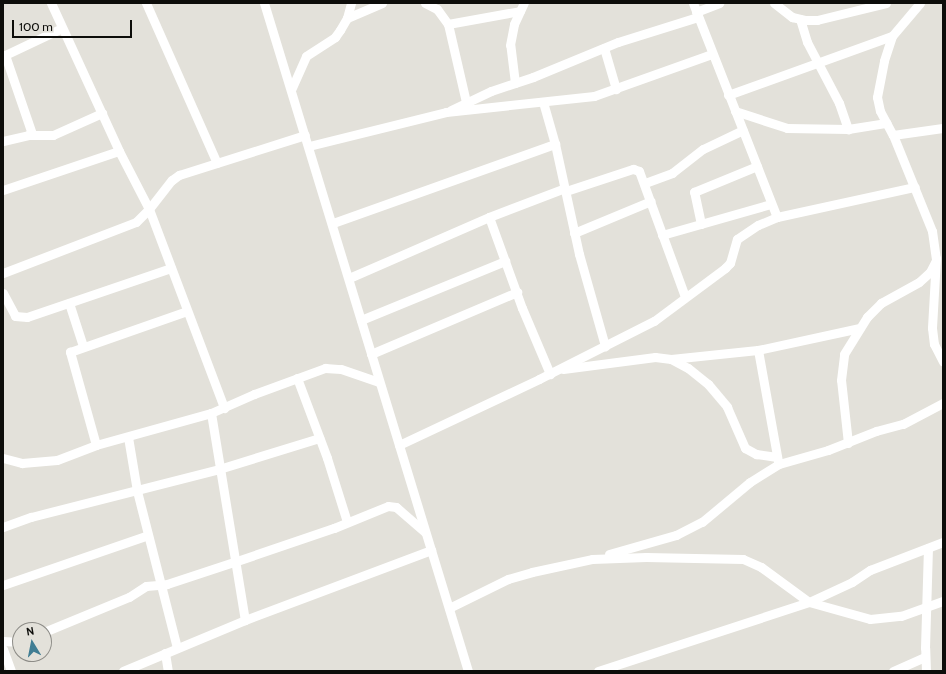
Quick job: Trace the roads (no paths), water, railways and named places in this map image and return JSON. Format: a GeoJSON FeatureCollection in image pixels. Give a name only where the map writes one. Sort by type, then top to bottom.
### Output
{"type":"FeatureCollection","features":[{"type":"Feature","properties":{"kind":"street"},"geometry":{"type":"LineString","coordinates":[[51,3],[119,151],[149,209],[224,408]]}},
{"type":"Feature","properties":{"kind":"street"},"geometry":{"type":"LineString","coordinates":[[146,3],[217,163]]}},
{"type":"Feature","properties":{"kind":"street"},"geometry":{"type":"LineString","coordinates":[[264,3],[333,223],[379,382],[432,550],[468,671]]}},
{"type":"Feature","properties":{"kind":"street"},"geometry":{"type":"LineString","coordinates":[[291,90],[306,56],[335,37],[347,18],[351,3]]}},
{"type":"Feature","properties":{"kind":"street"},"geometry":{"type":"LineString","coordinates":[[347,18],[382,3]]}},
{"type":"Feature","properties":{"kind":"street"},"geometry":{"type":"LineString","coordinates":[[425,3],[437,9],[448,24],[466,102]]}},
{"type":"Feature","properties":{"kind":"street"},"geometry":{"type":"LineString","coordinates":[[693,3],[776,217]]}},
{"type":"Feature","properties":{"kind":"street"},"geometry":{"type":"LineString","coordinates":[[446,112],[466,102],[604,48],[697,14],[719,3]]}},
{"type":"Feature","properties":{"kind":"street"},"geometry":{"type":"LineString","coordinates":[[779,4],[792,17],[817,20],[886,3]]}},
{"type":"Feature","properties":{"kind":"street"},"geometry":{"type":"LineString","coordinates":[[920,3],[892,36],[884,61],[877,97],[932,231],[936,258],[932,328],[943,362]]}},
{"type":"Feature","properties":{"kind":"street"},"geometry":{"type":"LineString","coordinates":[[448,24],[522,7]]}},
{"type":"Feature","properties":{"kind":"street"},"geometry":{"type":"LineString","coordinates":[[515,83],[510,45],[522,7]]}},
{"type":"Feature","properties":{"kind":"street"},"geometry":{"type":"LineString","coordinates":[[800,19],[848,129]]}},
{"type":"Feature","properties":{"kind":"street"},"geometry":{"type":"LineString","coordinates":[[32,134],[4,56],[62,28]]}},
{"type":"Feature","properties":{"kind":"street"},"geometry":{"type":"LineString","coordinates":[[728,95],[892,36]]}},
{"type":"Feature","properties":{"kind":"street"},"geometry":{"type":"LineString","coordinates":[[604,48],[616,89]]}},
{"type":"Feature","properties":{"kind":"street"},"geometry":{"type":"LineString","coordinates":[[309,146],[446,112],[594,96],[712,54]]}},
{"type":"Feature","properties":{"kind":"street"},"geometry":{"type":"LineString","coordinates":[[543,102],[555,144],[574,233],[605,346]]}},
{"type":"Feature","properties":{"kind":"street"},"geometry":{"type":"LineString","coordinates":[[735,111],[787,128],[848,129],[887,123]]}},
{"type":"Feature","properties":{"kind":"street"},"geometry":{"type":"LineString","coordinates":[[3,141],[32,134],[53,135],[102,113]]}},
{"type":"Feature","properties":{"kind":"street"},"geometry":{"type":"LineString","coordinates":[[893,135],[943,128]]}},
{"type":"Feature","properties":{"kind":"street"},"geometry":{"type":"LineString","coordinates":[[645,183],[672,173],[703,149],[743,130]]}},
{"type":"Feature","properties":{"kind":"street"},"geometry":{"type":"LineString","coordinates":[[3,272],[136,222],[149,209],[172,180],[217,163],[305,135]]}},
{"type":"Feature","properties":{"kind":"street"},"geometry":{"type":"LineString","coordinates":[[333,223],[555,144]]}},
{"type":"Feature","properties":{"kind":"street"},"geometry":{"type":"LineString","coordinates":[[3,190],[119,151]]}},
{"type":"Feature","properties":{"kind":"street"},"geometry":{"type":"LineString","coordinates":[[702,224],[694,192],[757,166]]}},
{"type":"Feature","properties":{"kind":"street"},"geometry":{"type":"LineString","coordinates":[[349,278],[489,217],[565,190],[633,169],[639,170],[645,183],[685,297]]}},
{"type":"Feature","properties":{"kind":"street"},"geometry":{"type":"LineString","coordinates":[[399,445],[554,372],[654,321],[730,263],[737,239],[758,225],[776,217],[915,187]]}},
{"type":"Feature","properties":{"kind":"street"},"geometry":{"type":"LineString","coordinates":[[574,233],[651,201]]}},
{"type":"Feature","properties":{"kind":"street"},"geometry":{"type":"LineString","coordinates":[[662,235],[772,204]]}},
{"type":"Feature","properties":{"kind":"street"},"geometry":{"type":"LineString","coordinates":[[489,217],[517,292],[554,372]]}},
{"type":"Feature","properties":{"kind":"street"},"geometry":{"type":"LineString","coordinates":[[848,443],[841,380],[844,354],[860,328],[881,303],[918,282],[930,272],[936,258]]}},
{"type":"Feature","properties":{"kind":"street"},"geometry":{"type":"LineString","coordinates":[[361,320],[506,261]]}},
{"type":"Feature","properties":{"kind":"street"},"geometry":{"type":"LineString","coordinates":[[3,293],[15,316],[19,318],[172,268]]}},
{"type":"Feature","properties":{"kind":"street"},"geometry":{"type":"LineString","coordinates":[[371,354],[517,292]]}},
{"type":"Feature","properties":{"kind":"street"},"geometry":{"type":"LineString","coordinates":[[69,302],[83,346]]}},
{"type":"Feature","properties":{"kind":"street"},"geometry":{"type":"LineString","coordinates":[[96,445],[70,356],[73,349],[188,311]]}},
{"type":"Feature","properties":{"kind":"street"},"geometry":{"type":"LineString","coordinates":[[554,372],[655,357],[671,359],[758,350],[860,328]]}},
{"type":"Feature","properties":{"kind":"street"},"geometry":{"type":"LineString","coordinates":[[758,350],[778,460]]}},
{"type":"Feature","properties":{"kind":"street"},"geometry":{"type":"LineString","coordinates":[[671,359],[693,372],[723,401],[745,448],[756,454],[778,460]]}},
{"type":"Feature","properties":{"kind":"street"},"geometry":{"type":"LineString","coordinates":[[3,458],[22,463],[57,460],[96,445],[211,413],[325,368],[341,370],[379,382]]}},
{"type":"Feature","properties":{"kind":"street"},"geometry":{"type":"LineString","coordinates":[[297,378],[347,522]]}},
{"type":"Feature","properties":{"kind":"street"},"geometry":{"type":"LineString","coordinates":[[449,608],[508,579],[644,546],[676,535],[702,522],[778,460],[848,443],[876,431],[903,424],[943,403]]}},
{"type":"Feature","properties":{"kind":"street"},"geometry":{"type":"LineString","coordinates":[[211,413],[234,562],[245,620]]}},
{"type":"Feature","properties":{"kind":"street"},"geometry":{"type":"LineString","coordinates":[[128,437],[137,491],[177,648]]}},
{"type":"Feature","properties":{"kind":"street"},"geometry":{"type":"LineString","coordinates":[[3,527],[31,517],[219,469],[319,438]]}},
{"type":"Feature","properties":{"kind":"street"},"geometry":{"type":"LineString","coordinates":[[52,629],[129,597],[146,586],[161,584],[234,562],[392,505],[426,533]]}},
{"type":"Feature","properties":{"kind":"street"},"geometry":{"type":"LineString","coordinates":[[3,585],[148,535]]}},
{"type":"Feature","properties":{"kind":"street"},"geometry":{"type":"LineString","coordinates":[[598,671],[809,602],[852,582],[870,570],[943,542]]}},
{"type":"Feature","properties":{"kind":"street"},"geometry":{"type":"LineString","coordinates":[[926,671],[925,657],[928,548]]}},
{"type":"Feature","properties":{"kind":"street"},"geometry":{"type":"LineString","coordinates":[[123,671],[245,620],[432,550]]}},
{"type":"Feature","properties":{"kind":"street"},"geometry":{"type":"LineString","coordinates":[[592,558],[743,559],[761,566],[809,602],[870,619],[901,616],[943,600]]}},
{"type":"Feature","properties":{"kind":"street"},"geometry":{"type":"LineString","coordinates":[[3,649],[12,671]]}},
{"type":"Feature","properties":{"kind":"street"},"geometry":{"type":"LineString","coordinates":[[165,654],[168,671]]}},
{"type":"Feature","properties":{"kind":"street"},"geometry":{"type":"LineString","coordinates":[[893,671],[925,657]]}}]}
